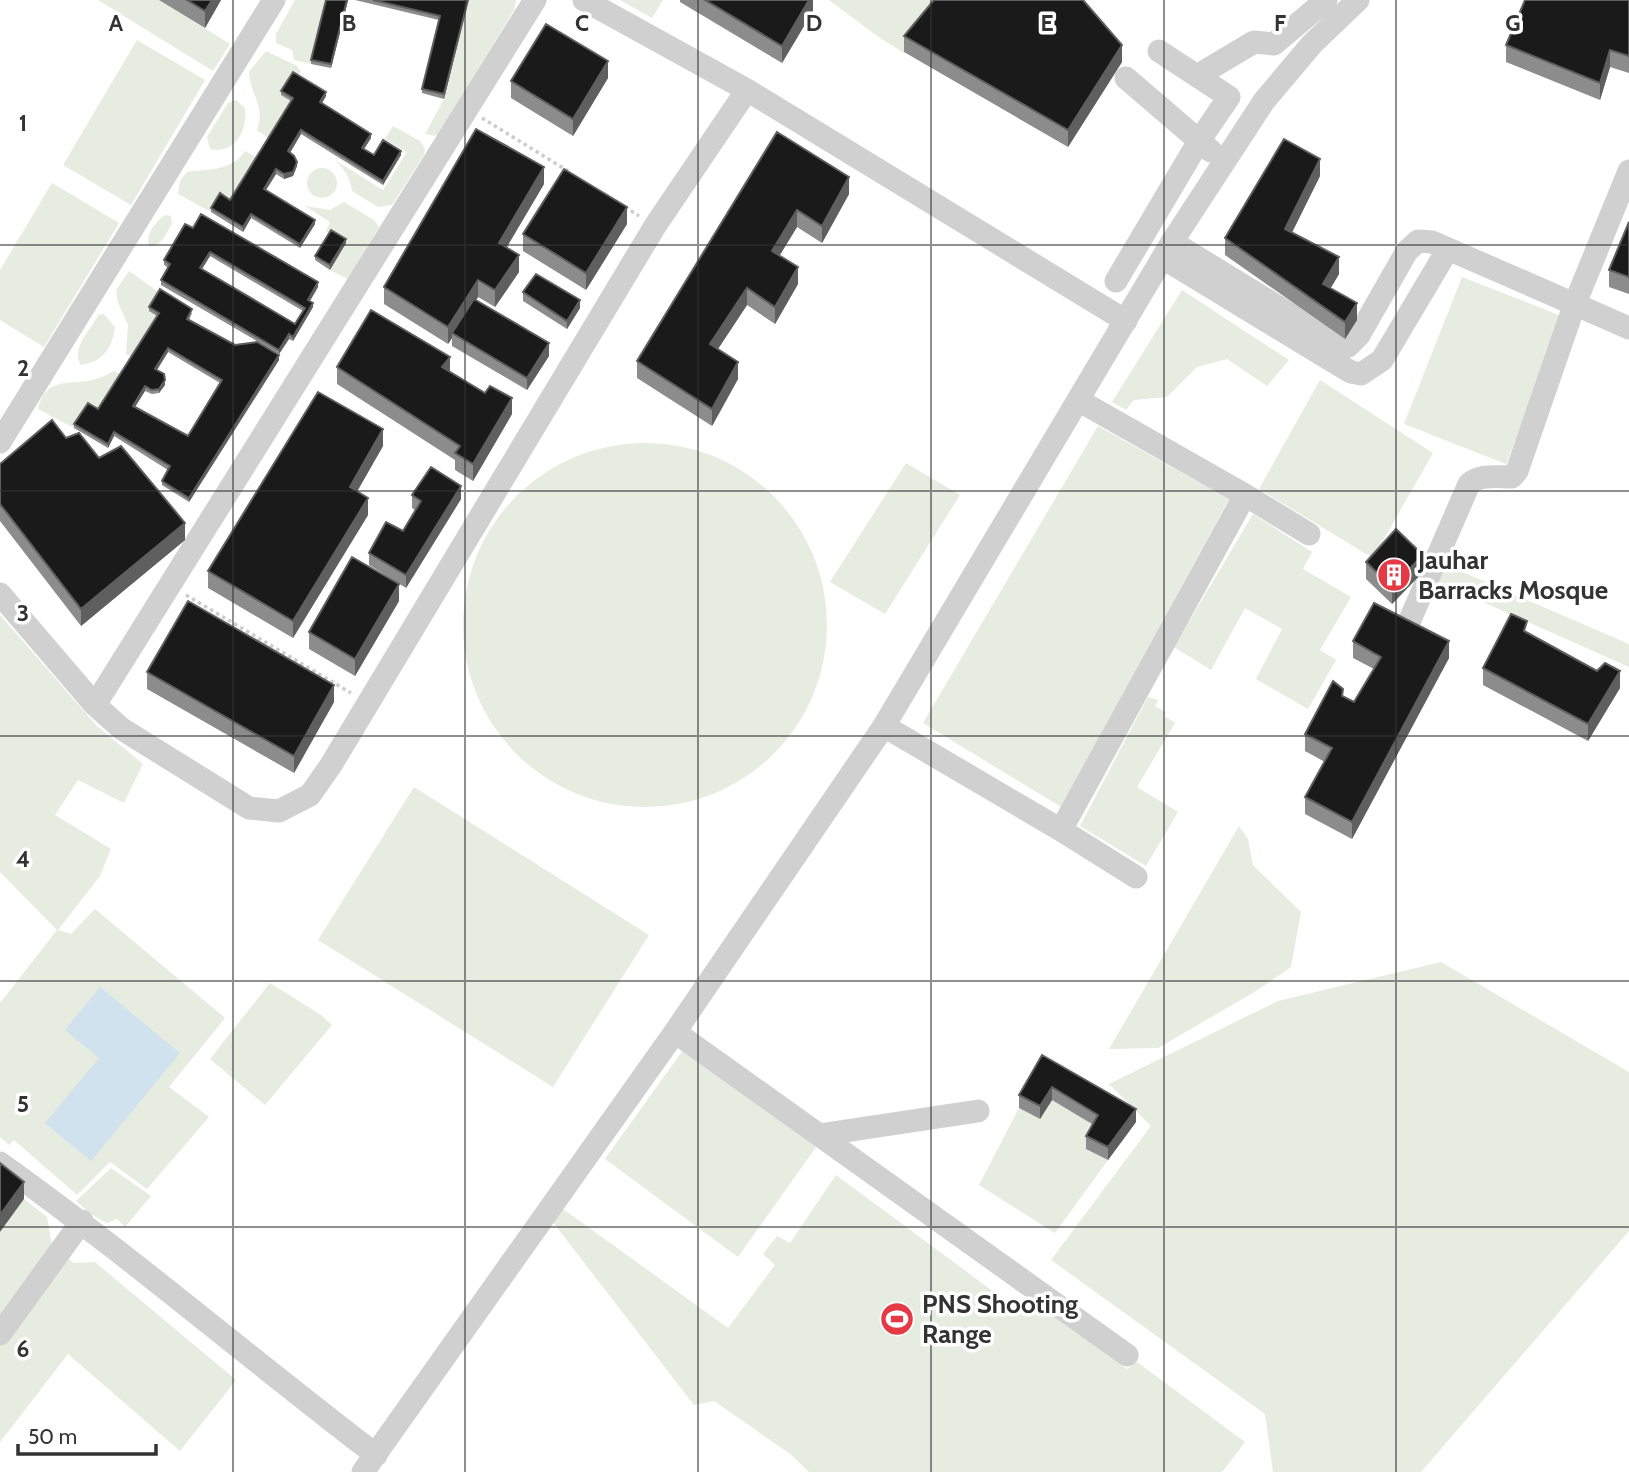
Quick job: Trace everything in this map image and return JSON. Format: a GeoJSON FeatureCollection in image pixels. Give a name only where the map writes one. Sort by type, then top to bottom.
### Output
{"type":"FeatureCollection","features":[{"type":"Feature","properties":{"kind":"street"},"geometry":{"type":"LineString","coordinates":[[0,442],[274,0]]}},
{"type":"Feature","properties":{"kind":"street"},"geometry":{"type":"LineString","coordinates":[[94,705],[535,0]]}},
{"type":"Feature","properties":{"kind":"street"},"geometry":{"type":"LineString","coordinates":[[584,0],[747,90],[1126,321]]}},
{"type":"Feature","properties":{"kind":"street"},"geometry":{"type":"LineString","coordinates":[[1197,76],[1254,42],[1274,44],[1326,0]]}},
{"type":"Feature","properties":{"kind":"street"},"geometry":{"type":"LineString","coordinates":[[0,1163],[82,1222],[296,1394],[370,1463],[675,1031],[884,726],[1168,250],[1264,101],[1286,72],[1358,0]]}},
{"type":"Feature","properties":{"kind":"street"},"geometry":{"type":"LineString","coordinates":[[1116,281],[1199,141],[1229,97],[1159,51]]}},
{"type":"Feature","properties":{"kind":"street"},"geometry":{"type":"LineString","coordinates":[[1126,78],[1224,162]]}},
{"type":"Feature","properties":{"kind":"street"},"geometry":{"type":"LineString","coordinates":[[0,594],[94,705],[122,729],[249,807],[279,811],[310,795],[368,704],[655,226],[747,90]]}},
{"type":"Feature","properties":{"kind":"street"},"geometry":{"type":"LineString","coordinates":[[1409,622],[1469,484],[1475,479],[1485,477],[1512,477],[1517,471],[1574,306],[1629,171]]}},
{"type":"Feature","properties":{"kind":"street"},"geometry":{"type":"LineString","coordinates":[[1168,250],[1340,345],[1348,346],[1359,335],[1407,251],[1418,241],[1432,243],[1629,328]]}},
{"type":"Feature","properties":{"kind":"street"},"geometry":{"type":"LineString","coordinates":[[1168,250],[1339,365],[1350,372],[1361,374],[1382,360],[1447,250]]}},
{"type":"Feature","properties":{"kind":"street"},"geometry":{"type":"LineString","coordinates":[[1078,400],[1309,534]]}},
{"type":"Feature","properties":{"kind":"street"},"geometry":{"type":"LineString","coordinates":[[1061,830],[1245,495]]}},
{"type":"Feature","properties":{"kind":"street"},"geometry":{"type":"LineString","coordinates":[[884,726],[1136,877]]}},
{"type":"Feature","properties":{"kind":"street"},"geometry":{"type":"LineString","coordinates":[[675,1031],[1127,1355]]}},
{"type":"Feature","properties":{"kind":"street"},"geometry":{"type":"LineString","coordinates":[[819,1135],[978,1111]]}},
{"type":"Feature","properties":{"kind":"street"},"geometry":{"type":"LineString","coordinates":[[0,1334],[82,1222]]}},
{"type":"Feature","properties":{"kind":"path"},"geometry":{"type":"LineString","coordinates":[[467,108],[573,175]]}},
{"type":"Feature","properties":{"kind":"path"},"geometry":{"type":"LineString","coordinates":[[620,204],[655,226]]}},
{"type":"Feature","properties":{"kind":"path"},"geometry":{"type":"LineString","coordinates":[[169,586],[368,704]]}},
{"type":"Feature","properties":{"kind":"shaded area"},"geometry":{"type":"Polygon","coordinates":[[[98,0],[159,0],[230,44],[213,71],[98,0]]]}},
{"type":"Feature","properties":{"kind":"shaded area"},"geometry":{"type":"Polygon","coordinates":[[[295,0],[327,0],[311,64],[294,60],[292,50],[276,43],[276,34],[295,0]]]}},
{"type":"Feature","properties":{"kind":"shaded area"},"geometry":{"type":"Polygon","coordinates":[[[464,0],[516,0],[514,10],[438,136],[425,134],[444,99],[464,0]]]}},
{"type":"Feature","properties":{"kind":"shaded area"},"geometry":{"type":"Polygon","coordinates":[[[620,0],[663,0],[652,18],[620,0]]]}},
{"type":"Feature","properties":{"kind":"shaded area"},"geometry":{"type":"Polygon","coordinates":[[[829,0],[947,0],[904,53],[829,0]]]}},
{"type":"Feature","properties":{"kind":"shaded area"},"geometry":{"type":"Polygon","coordinates":[[[137,40],[205,80],[131,205],[63,165],[137,40]]]}},
{"type":"Feature","properties":{"kind":"shaded area"},"geometry":{"type":"Polygon","coordinates":[[[266,51],[297,66],[301,72],[281,95],[293,102],[270,139],[257,130],[260,113],[249,72],[266,51]]]}},
{"type":"Feature","properties":{"kind":"shaded area"},"geometry":{"type":"Polygon","coordinates":[[[236,100],[245,108],[242,132],[233,144],[226,148],[210,149],[207,137],[228,103],[236,100]]]}},
{"type":"Feature","properties":{"kind":"shaded area"},"geometry":{"type":"Polygon","coordinates":[[[393,126],[420,141],[425,149],[424,155],[392,205],[378,207],[352,191],[346,174],[335,160],[383,190],[407,152],[385,139],[393,126]]]}},
{"type":"Feature","properties":{"kind":"shaded area"},"geometry":{"type":"Polygon","coordinates":[[[245,151],[258,158],[230,204],[211,212],[178,194],[180,181],[187,172],[227,166],[240,158],[245,151]]]}},
{"type":"Feature","properties":{"kind":"shaded area"},"geometry":{"type":"Polygon","coordinates":[[[322,168],[333,172],[337,183],[333,194],[322,198],[311,194],[307,183],[311,172],[322,168]]]}},
{"type":"Feature","properties":{"kind":"shaded area"},"geometry":{"type":"Polygon","coordinates":[[[52,183],[119,223],[44,347],[0,320],[0,270],[52,183]]]}},
{"type":"Feature","properties":{"kind":"shaded area"},"geometry":{"type":"Polygon","coordinates":[[[344,202],[374,220],[379,227],[348,279],[330,270],[346,243],[326,231],[330,222],[305,206],[330,210],[344,202]]]}},
{"type":"Feature","properties":{"kind":"shaded area"},"geometry":{"type":"Polygon","coordinates":[[[165,215],[171,216],[172,224],[157,245],[149,246],[152,228],[165,215]]]}},
{"type":"Feature","properties":{"kind":"shaded area"},"geometry":{"type":"Polygon","coordinates":[[[129,271],[160,293],[159,317],[133,358],[126,354],[128,325],[118,303],[116,290],[129,271]]]}},
{"type":"Feature","properties":{"kind":"shaded area"},"geometry":{"type":"Polygon","coordinates":[[[1462,277],[1564,317],[1506,464],[1404,424],[1462,277]]]}},
{"type":"Feature","properties":{"kind":"shaded area"},"geometry":{"type":"Polygon","coordinates":[[[1182,290],[1289,360],[1267,386],[1227,359],[1197,367],[1167,397],[1134,400],[1126,410],[1112,402],[1182,290]]]}},
{"type":"Feature","properties":{"kind":"shaded area"},"geometry":{"type":"Polygon","coordinates":[[[104,314],[115,327],[112,341],[101,357],[81,365],[78,359],[80,346],[98,315],[104,314]]]}},
{"type":"Feature","properties":{"kind":"shaded area"},"geometry":{"type":"Polygon","coordinates":[[[114,371],[122,375],[98,413],[88,408],[74,428],[38,409],[41,399],[52,387],[93,380],[114,371]]]}},
{"type":"Feature","properties":{"kind":"shaded area"},"geometry":{"type":"Polygon","coordinates":[[[1320,380],[1433,453],[1373,558],[1259,489],[1320,380]]]}},
{"type":"Feature","properties":{"kind":"shaded area"},"geometry":{"type":"Polygon","coordinates":[[[1098,426],[1229,499],[1061,807],[923,723],[1098,426]]]}},
{"type":"Feature","properties":{"kind":"shaded area"},"geometry":{"type":"Polygon","coordinates":[[[645,443],[680,447],[715,457],[746,474],[773,497],[796,524],[813,555],[823,590],[827,625],[823,660],[813,695],[796,726],[773,753],[746,776],[715,793],[680,803],[645,807],[610,803],[575,793],[544,776],[517,753],[494,726],[477,695],[467,660],[463,625],[467,590],[477,555],[494,524],[517,497],[544,474],[575,457],[610,447],[645,443]]]}},
{"type":"Feature","properties":{"kind":"shaded area"},"geometry":{"type":"Polygon","coordinates":[[[906,463],[960,495],[885,614],[830,582],[906,463]]]}},
{"type":"Feature","properties":{"kind":"shaded area"},"geometry":{"type":"Polygon","coordinates":[[[1253,514],[1312,552],[1303,569],[1351,597],[1320,650],[1336,660],[1308,709],[1256,679],[1282,629],[1245,608],[1211,670],[1174,647],[1253,514]]]}},
{"type":"Feature","properties":{"kind":"shaded area"},"geometry":{"type":"Polygon","coordinates":[[[1446,565],[1629,644],[1629,667],[1438,582],[1446,565]]]}},
{"type":"Feature","properties":{"kind":"shaded area"},"geometry":{"type":"Polygon","coordinates":[[[0,615],[97,726],[143,764],[124,803],[78,780],[55,815],[111,849],[100,876],[58,930],[71,934],[95,909],[225,1018],[169,1087],[209,1117],[147,1189],[110,1162],[77,1195],[14,1140],[9,1145],[0,1137],[0,1003],[57,930],[0,872],[0,615]]]}},
{"type":"Feature","properties":{"kind":"shaded area"},"geometry":{"type":"Polygon","coordinates":[[[1148,697],[1158,700],[1155,706],[1166,712],[1164,716],[1175,723],[1137,787],[1178,812],[1146,866],[1080,826],[1148,697]]]}},
{"type":"Feature","properties":{"kind":"shaded area"},"geometry":{"type":"Polygon","coordinates":[[[414,787],[649,935],[553,1087],[318,940],[414,787]]]}},
{"type":"Feature","properties":{"kind":"shaded area"},"geometry":{"type":"Polygon","coordinates":[[[1239,826],[1248,839],[1253,865],[1301,912],[1291,967],[1256,991],[1158,1048],[1109,1049],[1239,826]]]}},
{"type":"Feature","properties":{"kind":"shaded area"},"geometry":{"type":"Polygon","coordinates":[[[1441,962],[1629,1072],[1629,1231],[1421,1472],[1273,1472],[1265,1414],[1051,1260],[1151,1126],[1109,1084],[1278,1001],[1441,962]]]}},
{"type":"Feature","properties":{"kind":"shaded area"},"geometry":{"type":"Polygon","coordinates":[[[270,983],[321,1015],[332,1025],[265,1105],[210,1059],[270,983]]]}},
{"type":"Feature","properties":{"kind":"shaded area"},"geometry":{"type":"Polygon","coordinates":[[[683,1050],[816,1147],[738,1257],[605,1159],[683,1050]]]}},
{"type":"Feature","properties":{"kind":"shaded area"},"geometry":{"type":"Polygon","coordinates":[[[1052,1100],[1098,1127],[1086,1149],[1108,1160],[1055,1233],[979,1185],[1019,1108],[1040,1119],[1052,1100]]]}},
{"type":"Feature","properties":{"kind":"shaded area"},"geometry":{"type":"Polygon","coordinates":[[[111,1168],[151,1196],[125,1227],[117,1219],[107,1223],[92,1215],[76,1201],[111,1168]]]}},
{"type":"Feature","properties":{"kind":"shaded area","name":"PNS Shooting Range"},"geometry":{"type":"Polygon","coordinates":[[[836,1175],[1017,1309],[1030,1297],[1127,1369],[1137,1362],[1245,1442],[1222,1472],[809,1472],[790,1454],[714,1401],[694,1405],[552,1221],[563,1209],[728,1328],[775,1265],[763,1254],[777,1236],[790,1243],[836,1175]]]}},
{"type":"Feature","properties":{"kind":"shaded area"},"geometry":{"type":"Polygon","coordinates":[[[24,1199],[47,1217],[52,1246],[74,1263],[95,1262],[236,1380],[180,1451],[68,1354],[0,1442],[0,1232],[24,1199]]]}},
{"type":"Feature","properties":{"kind":"water"},"geometry":{"type":"Polygon","coordinates":[[[100,987],[180,1053],[91,1161],[45,1123],[99,1058],[65,1030],[100,987]]]}},
{"type":"Feature","properties":{"kind":"building"},"geometry":{"type":"Polygon","coordinates":[[[187,0],[212,0],[205,11],[187,0]]]}},
{"type":"Feature","properties":{"kind":"building"},"geometry":{"type":"Polygon","coordinates":[[[326,0],[347,0],[331,64],[311,60],[326,0]]]}},
{"type":"Feature","properties":{"kind":"building"},"geometry":{"type":"Polygon","coordinates":[[[373,0],[468,0],[444,94],[422,89],[440,16],[373,0]]]}},
{"type":"Feature","properties":{"kind":"building"},"geometry":{"type":"Polygon","coordinates":[[[705,0],[809,0],[782,46],[705,0]]]}},
{"type":"Feature","properties":{"kind":"building"},"geometry":{"type":"Polygon","coordinates":[[[934,0],[1083,0],[1122,45],[1068,130],[904,36],[934,0]]]}},
{"type":"Feature","properties":{"kind":"building"},"geometry":{"type":"Polygon","coordinates":[[[1525,0],[1629,0],[1629,56],[1610,50],[1600,83],[1506,45],[1525,0]]]}},
{"type":"Feature","properties":{"kind":"building"},"geometry":{"type":"Polygon","coordinates":[[[546,24],[608,61],[573,119],[511,81],[546,24]]]}},
{"type":"Feature","properties":{"kind":"building"},"geometry":{"type":"Polygon","coordinates":[[[293,72],[326,92],[320,102],[371,134],[362,148],[374,155],[383,140],[401,151],[383,181],[301,130],[288,151],[297,162],[293,172],[284,174],[276,169],[264,189],[315,220],[300,244],[251,214],[243,227],[211,208],[220,193],[230,200],[293,98],[281,91],[293,72]]]}},
{"type":"Feature","properties":{"kind":"building"},"geometry":{"type":"Polygon","coordinates":[[[476,129],[544,167],[499,243],[519,255],[495,290],[478,280],[448,327],[384,287],[476,129]]]}},
{"type":"Feature","properties":{"kind":"building"},"geometry":{"type":"Polygon","coordinates":[[[777,132],[849,177],[822,226],[797,210],[772,251],[798,267],[775,307],[747,288],[710,344],[738,362],[712,409],[637,361],[777,132]]]}},
{"type":"Feature","properties":{"kind":"building"},"geometry":{"type":"Polygon","coordinates":[[[1284,139],[1320,159],[1285,229],[1339,257],[1323,284],[1357,303],[1345,322],[1225,238],[1284,139]]]}},
{"type":"Feature","properties":{"kind":"building"},"geometry":{"type":"Polygon","coordinates":[[[564,169],[627,207],[586,273],[523,234],[564,169]]]}},
{"type":"Feature","properties":{"kind":"building"},"geometry":{"type":"Polygon","coordinates":[[[201,214],[318,282],[308,300],[313,303],[293,337],[289,334],[279,350],[161,280],[170,264],[164,260],[185,224],[193,228],[201,214]],[[210,252],[200,268],[295,324],[305,308],[210,252]]]}},
{"type":"Feature","properties":{"kind":"building"},"geometry":{"type":"Polygon","coordinates":[[[1629,222],[1629,277],[1609,270],[1629,222]]]}},
{"type":"Feature","properties":{"kind":"building"},"geometry":{"type":"Polygon","coordinates":[[[331,230],[346,239],[330,265],[315,256],[331,230]]]}},
{"type":"Feature","properties":{"kind":"building"},"geometry":{"type":"Polygon","coordinates":[[[536,274],[580,300],[567,321],[523,292],[536,274]]]}},
{"type":"Feature","properties":{"kind":"building"},"geometry":{"type":"Polygon","coordinates":[[[160,289],[192,309],[187,319],[235,345],[257,342],[279,355],[189,498],[162,481],[170,466],[114,432],[108,444],[74,424],[88,403],[98,409],[159,313],[149,307],[160,289]],[[168,348],[155,369],[164,374],[165,380],[159,389],[152,390],[145,386],[133,406],[188,436],[222,380],[168,348]]]}},
{"type":"Feature","properties":{"kind":"building"},"geometry":{"type":"Polygon","coordinates":[[[474,299],[549,343],[527,378],[452,333],[474,299]]]}},
{"type":"Feature","properties":{"kind":"building"},"geometry":{"type":"Polygon","coordinates":[[[371,310],[450,357],[442,367],[485,393],[490,386],[512,398],[473,464],[455,453],[460,446],[337,367],[371,310]]]}},
{"type":"Feature","properties":{"kind":"building"},"geometry":{"type":"Polygon","coordinates":[[[318,392],[383,429],[350,487],[368,498],[293,621],[208,571],[318,392]]]}},
{"type":"Feature","properties":{"kind":"building"},"geometry":{"type":"Polygon","coordinates":[[[52,420],[66,438],[79,433],[99,458],[121,446],[185,523],[81,609],[0,504],[0,464],[52,420]]]}},
{"type":"Feature","properties":{"kind":"building"},"geometry":{"type":"Polygon","coordinates":[[[431,467],[461,486],[406,575],[369,553],[386,522],[403,531],[421,501],[412,495],[431,467]]]}},
{"type":"Feature","properties":{"kind":"building"},"geometry":{"type":"Polygon","coordinates":[[[1396,529],[1423,555],[1392,587],[1366,562],[1396,529]]]}},
{"type":"Feature","properties":{"kind":"building"},"geometry":{"type":"Polygon","coordinates":[[[352,557],[399,584],[355,659],[309,632],[352,557]]]}},
{"type":"Feature","properties":{"kind":"building"},"geometry":{"type":"Polygon","coordinates":[[[188,601],[334,685],[294,756],[147,672],[188,601]]]}},
{"type":"Feature","properties":{"kind":"building"},"geometry":{"type":"Polygon","coordinates":[[[1374,603],[1449,641],[1352,822],[1305,797],[1332,748],[1305,734],[1333,681],[1343,689],[1342,696],[1354,702],[1381,657],[1353,641],[1374,603]]]}},
{"type":"Feature","properties":{"kind":"building"},"geometry":{"type":"Polygon","coordinates":[[[1511,614],[1527,621],[1524,631],[1597,671],[1605,663],[1620,671],[1588,724],[1483,668],[1511,614]]]}},
{"type":"Feature","properties":{"kind":"building"},"geometry":{"type":"Polygon","coordinates":[[[1042,1055],[1136,1109],[1108,1147],[1086,1136],[1098,1115],[1052,1087],[1040,1106],[1019,1095],[1042,1055]]]}},
{"type":"Feature","properties":{"kind":"building"},"geometry":{"type":"Polygon","coordinates":[[[0,1163],[24,1182],[0,1215],[0,1163]]]}},
{"type":"Feature","properties":{"kind":"place","name":"Jauhar Barracks Mosque"},"geometry":{"type":"Point","coordinates":[1394,575]}},
{"type":"Feature","properties":{"kind":"place","name":"PNS Shooting Range"},"geometry":{"type":"Point","coordinates":[897,1319]}}]}
